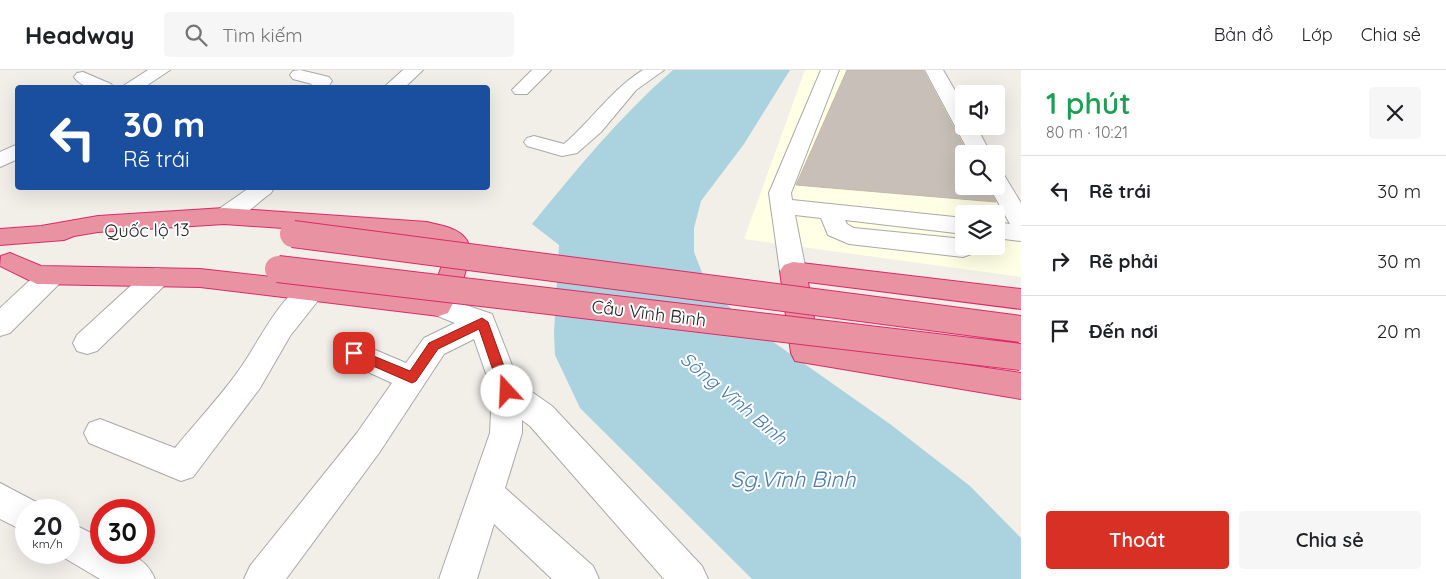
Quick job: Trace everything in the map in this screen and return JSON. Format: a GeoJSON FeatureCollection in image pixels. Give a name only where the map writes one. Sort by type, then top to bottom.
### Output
{"type":"FeatureCollection","features":[{"type":"Feature","properties":{"kind":"highway"},"geometry":{"type":"LineString","coordinates":[[5,263],[37,275],[200,278],[439,306],[453,272],[457,251],[456,244],[446,235],[428,230],[224,216],[98,224],[48,232]]}},
{"type":"Feature","properties":{"kind":"highway","name":"Quốc lộ 13"},"geometry":{"type":"LineString","coordinates":[[4,235],[48,232],[192,229],[293,234]]}},
{"type":"Feature","properties":{"kind":"highway","name":"Cầu Vĩnh Bình"},"geometry":{"type":"LineString","coordinates":[[293,234],[1021,328]]}},
{"type":"Feature","properties":{"kind":"highway","name":"Quốc lộ 13"},"geometry":{"type":"LineString","coordinates":[[5,263],[193,260],[278,269]]}},
{"type":"Feature","properties":{"kind":"highway","name":"Cầu Vĩnh Bình"},"geometry":{"type":"LineString","coordinates":[[278,269],[1021,357]]}},
{"type":"Feature","properties":{"kind":"highway"},"geometry":{"type":"LineString","coordinates":[[1021,299],[793,271],[805,353],[1021,386]]}},
{"type":"Feature","properties":{"kind":"street"},"geometry":{"type":"LineString","coordinates":[[135,85],[161,70]]}},
{"type":"Feature","properties":{"kind":"street"},"geometry":{"type":"LineString","coordinates":[[396,85],[414,70]]}},
{"type":"Feature","properties":{"kind":"street"},"geometry":{"type":"LineString","coordinates":[[521,90],[542,70]]}},
{"type":"Feature","properties":{"kind":"street"},"geometry":{"type":"LineString","coordinates":[[534,142],[562,150],[570,149],[594,128],[630,86],[654,70]]}},
{"type":"Feature","properties":{"kind":"street"},"geometry":{"type":"LineString","coordinates":[[793,271],[780,193],[830,70]]}},
{"type":"Feature","properties":{"kind":"street"},"geometry":{"type":"LineString","coordinates":[[934,70],[955,107]]}},
{"type":"Feature","properties":{"kind":"street"},"geometry":{"type":"LineString","coordinates":[[299,75],[323,81],[320,85]]}},
{"type":"Feature","properties":{"kind":"street"},"geometry":{"type":"LineString","coordinates":[[83,77],[100,85]]}},
{"type":"Feature","properties":{"kind":"street"},"geometry":{"type":"LineString","coordinates":[[0,160],[15,152]]}},
{"type":"Feature","properties":{"kind":"street"},"geometry":{"type":"LineString","coordinates":[[224,216],[260,190]]}},
{"type":"Feature","properties":{"kind":"street"},"geometry":{"type":"LineString","coordinates":[[1005,195],[1021,223]]}},
{"type":"Feature","properties":{"kind":"street"},"geometry":{"type":"LineString","coordinates":[[783,206],[831,211],[836,229],[849,236],[955,248]]}},
{"type":"Feature","properties":{"kind":"street"},"geometry":{"type":"LineString","coordinates":[[1005,231],[1021,233]]}},
{"type":"Feature","properties":{"kind":"street"},"geometry":{"type":"LineString","coordinates":[[0,325],[51,276]]}},
{"type":"Feature","properties":{"kind":"street"},"geometry":{"type":"LineString","coordinates":[[87,343],[157,277]]}},
{"type":"Feature","properties":{"kind":"street"},"geometry":{"type":"LineString","coordinates":[[100,433],[181,466],[250,379],[280,328],[311,291]]}},
{"type":"Feature","properties":{"kind":"street"},"geometry":{"type":"LineString","coordinates":[[439,306],[482,322],[507,391],[506,433],[458,579]]}},
{"type":"Feature","properties":{"kind":"street"},"geometry":{"type":"LineString","coordinates":[[263,579],[368,443],[434,346],[482,322]]}},
{"type":"Feature","properties":{"kind":"street"},"geometry":{"type":"LineString","coordinates":[[354,353],[412,378]]}},
{"type":"Feature","properties":{"kind":"street"},"geometry":{"type":"LineString","coordinates":[[507,391],[541,416],[689,579]]}},
{"type":"Feature","properties":{"kind":"street"},"geometry":{"type":"LineString","coordinates":[[486,494],[580,579]]}},
{"type":"Feature","properties":{"kind":"street"},"geometry":{"type":"LineString","coordinates":[[0,500],[15,509]]}},
{"type":"Feature","properties":{"kind":"street"},"geometry":{"type":"LineString","coordinates":[[80,546],[136,579]]}},
{"type":"Feature","properties":{"kind":"shaded area"},"geometry":{"type":"Polygon","coordinates":[[[805,70],[937,70],[955,107],[955,135],[972,135],[980,145],[955,145],[955,195],[1005,195],[1005,182],[1021,208],[1021,277],[744,239],[805,70]]]}},
{"type":"Feature","properties":{"kind":"water","name":"Sg.Vĩnh Bình"},"geometry":{"type":"Polygon","coordinates":[[[673,70],[790,70],[744,144],[701,201],[694,228],[694,252],[703,275],[721,299],[752,327],[890,424],[970,486],[1021,538],[1021,579],[752,579],[580,408],[555,355],[554,333],[559,245],[532,224],[617,125],[673,70]]]}},
{"type":"Feature","properties":{"kind":"building"},"geometry":{"type":"Polygon","coordinates":[[[847,70],[923,70],[955,130],[955,135],[958,135],[963,145],[955,145],[955,195],[992,195],[996,202],[796,185],[847,70]]]}},
{"type":"Feature","properties":{"kind":"route"},"geometry":{"type":"LineString","coordinates":[[354,353],[412,378],[434,346],[482,322],[507,391]]}},
{"type":"Feature","properties":{"kind":"water label","name":"Sông Vĩnh Bình"},"geometry":{"type":"Point","coordinates":[734,398]}}]}
